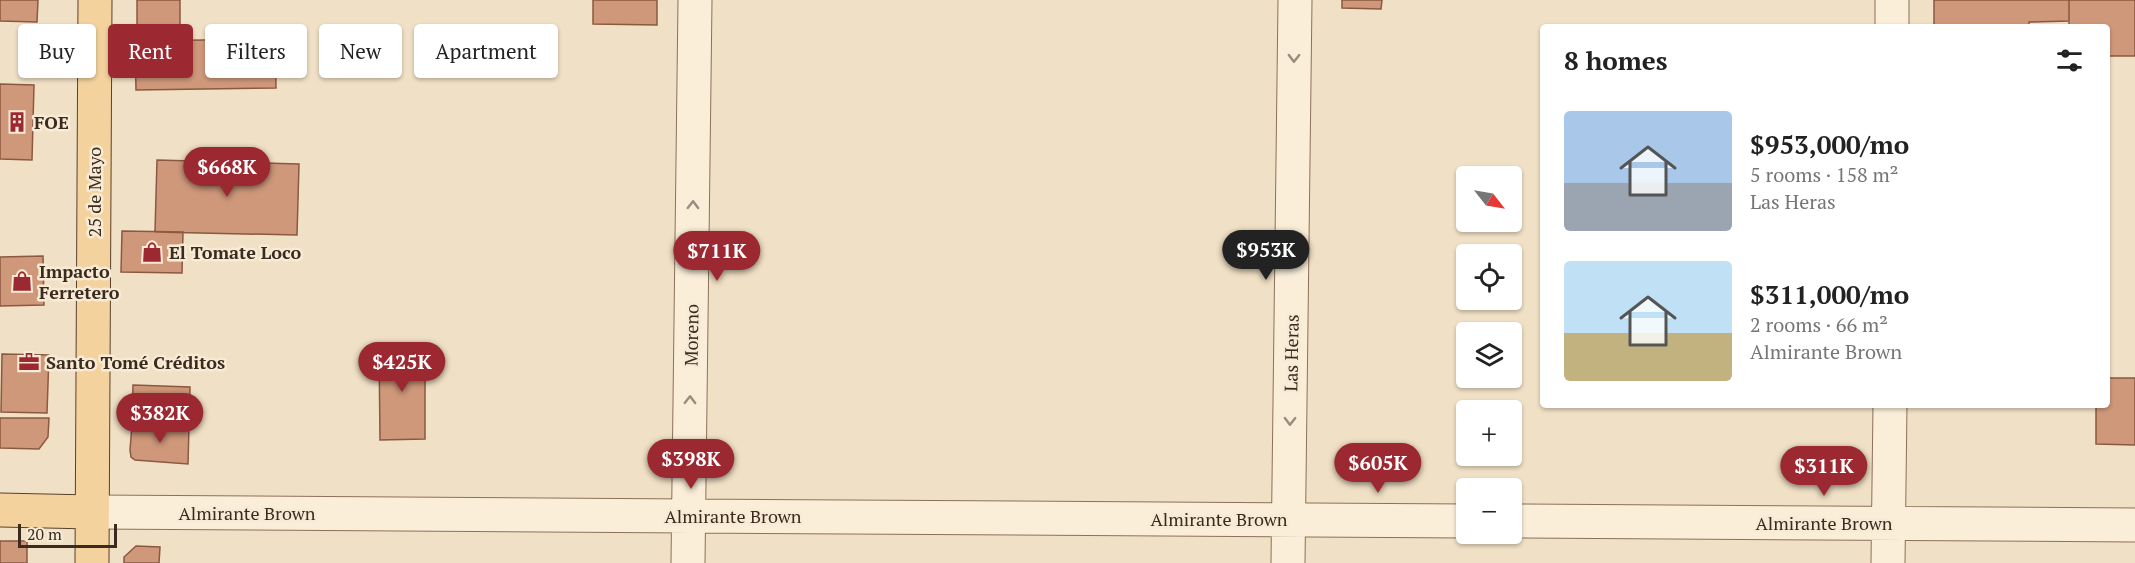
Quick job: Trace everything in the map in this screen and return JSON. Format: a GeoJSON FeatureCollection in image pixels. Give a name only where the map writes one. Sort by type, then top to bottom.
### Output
{"type":"FeatureCollection","features":[{"type":"Feature","properties":{"kind":"main road","name":"25 de Mayo"},"geometry":{"type":"LineString","coordinates":[[92,563],[95,0]]}},
{"type":"Feature","properties":{"kind":"main road","name":"Almirante Brown"},"geometry":{"type":"LineString","coordinates":[[0,510],[92,512]]}},
{"type":"Feature","properties":{"kind":"street","name":"Moreno"},"geometry":{"type":"LineString","coordinates":[[688,563],[695,0]]}},
{"type":"Feature","properties":{"kind":"street","name":"Las Heras"},"geometry":{"type":"LineString","coordinates":[[1288,563],[1295,0]]}},
{"type":"Feature","properties":{"kind":"street"},"geometry":{"type":"LineString","coordinates":[[1892,0],[1892,24]]}},
{"type":"Feature","properties":{"kind":"street"},"geometry":{"type":"LineString","coordinates":[[1888,563],[1890,408]]}},
{"type":"Feature","properties":{"kind":"street","name":"Almirante Brown"},"geometry":{"type":"LineString","coordinates":[[92,512],[1456,520]]}},
{"type":"Feature","properties":{"kind":"street","name":"Almirante Brown"},"geometry":{"type":"LineString","coordinates":[[1522,521],[2135,525]]}},
{"type":"Feature","properties":{"kind":"building"},"geometry":{"type":"Polygon","coordinates":[[[0,0],[38,0],[37,22],[0,21],[0,0]]]}},
{"type":"Feature","properties":{"kind":"building"},"geometry":{"type":"Polygon","coordinates":[[[137,0],[180,0],[180,24],[137,24],[137,0]]]}},
{"type":"Feature","properties":{"kind":"building"},"geometry":{"type":"Polygon","coordinates":[[[593,0],[657,0],[657,25],[593,24],[593,0]]]}},
{"type":"Feature","properties":{"kind":"building"},"geometry":{"type":"Polygon","coordinates":[[[1342,0],[1382,0],[1381,9],[1342,8],[1342,0]]]}},
{"type":"Feature","properties":{"kind":"building"},"geometry":{"type":"Polygon","coordinates":[[[1934,0],[2069,0],[2069,21],[2029,22],[2029,24],[1934,24],[1934,0]]]}},
{"type":"Feature","properties":{"kind":"building"},"geometry":{"type":"Polygon","coordinates":[[[2069,0],[2135,0],[2135,56],[2110,56],[2110,24],[2069,24],[2069,0]]]}},
{"type":"Feature","properties":{"kind":"building"},"geometry":{"type":"Polygon","coordinates":[[[193,40],[205,40],[205,78],[276,78],[276,88],[136,90],[136,78],[193,78],[193,40]]]}},
{"type":"Feature","properties":{"kind":"building","name":"FOE"},"geometry":{"type":"Polygon","coordinates":[[[0,84],[34,85],[32,160],[0,159],[0,84]]]}},
{"type":"Feature","properties":{"kind":"building"},"geometry":{"type":"Polygon","coordinates":[[[157,160],[299,164],[297,235],[155,232],[157,160]]]}},
{"type":"Feature","properties":{"kind":"building","name":"El Tomate Loco"},"geometry":{"type":"Polygon","coordinates":[[[122,231],[183,232],[182,273],[121,272],[122,231]]]}},
{"type":"Feature","properties":{"kind":"building","name":"Impacto Ferretero"},"geometry":{"type":"Polygon","coordinates":[[[43,256],[44,305],[0,306],[0,257],[43,256]]]}},
{"type":"Feature","properties":{"kind":"building"},"geometry":{"type":"Polygon","coordinates":[[[379,346],[425,346],[425,439],[380,440],[379,346]]]}},
{"type":"Feature","properties":{"kind":"building"},"geometry":{"type":"Polygon","coordinates":[[[2,354],[49,355],[47,413],[1,412],[2,354]]]}},
{"type":"Feature","properties":{"kind":"building"},"geometry":{"type":"Polygon","coordinates":[[[2110,378],[2135,378],[2135,445],[2096,444],[2096,408],[2110,408],[2110,378]]]}},
{"type":"Feature","properties":{"kind":"building"},"geometry":{"type":"Polygon","coordinates":[[[133,385],[190,387],[189,426],[132,425],[133,385]]]}},
{"type":"Feature","properties":{"kind":"building"},"geometry":{"type":"Polygon","coordinates":[[[0,418],[49,418],[48,437],[39,449],[0,448],[0,418]]]}},
{"type":"Feature","properties":{"kind":"building"},"geometry":{"type":"Polygon","coordinates":[[[132,425],[189,426],[188,464],[135,460],[131,457],[130,450],[132,425]]]}},
{"type":"Feature","properties":{"kind":"building"},"geometry":{"type":"Polygon","coordinates":[[[0,541],[27,541],[27,563],[0,563],[0,541]]]}},
{"type":"Feature","properties":{"kind":"building"},"geometry":{"type":"Polygon","coordinates":[[[136,546],[160,547],[159,563],[124,563],[124,557],[136,546]]]}},
{"type":"Feature","properties":{"kind":"place","name":"FOE"},"geometry":{"type":"Point","coordinates":[17,122]}},
{"type":"Feature","properties":{"kind":"place","name":"El Tomate Loco"},"geometry":{"type":"Point","coordinates":[152,252]}},
{"type":"Feature","properties":{"kind":"place","name":"Impacto Ferretero"},"geometry":{"type":"Point","coordinates":[22,281]}},
{"type":"Feature","properties":{"kind":"place","name":"Santo Tomé Créditos"},"geometry":{"type":"Point","coordinates":[29,362]}}]}
